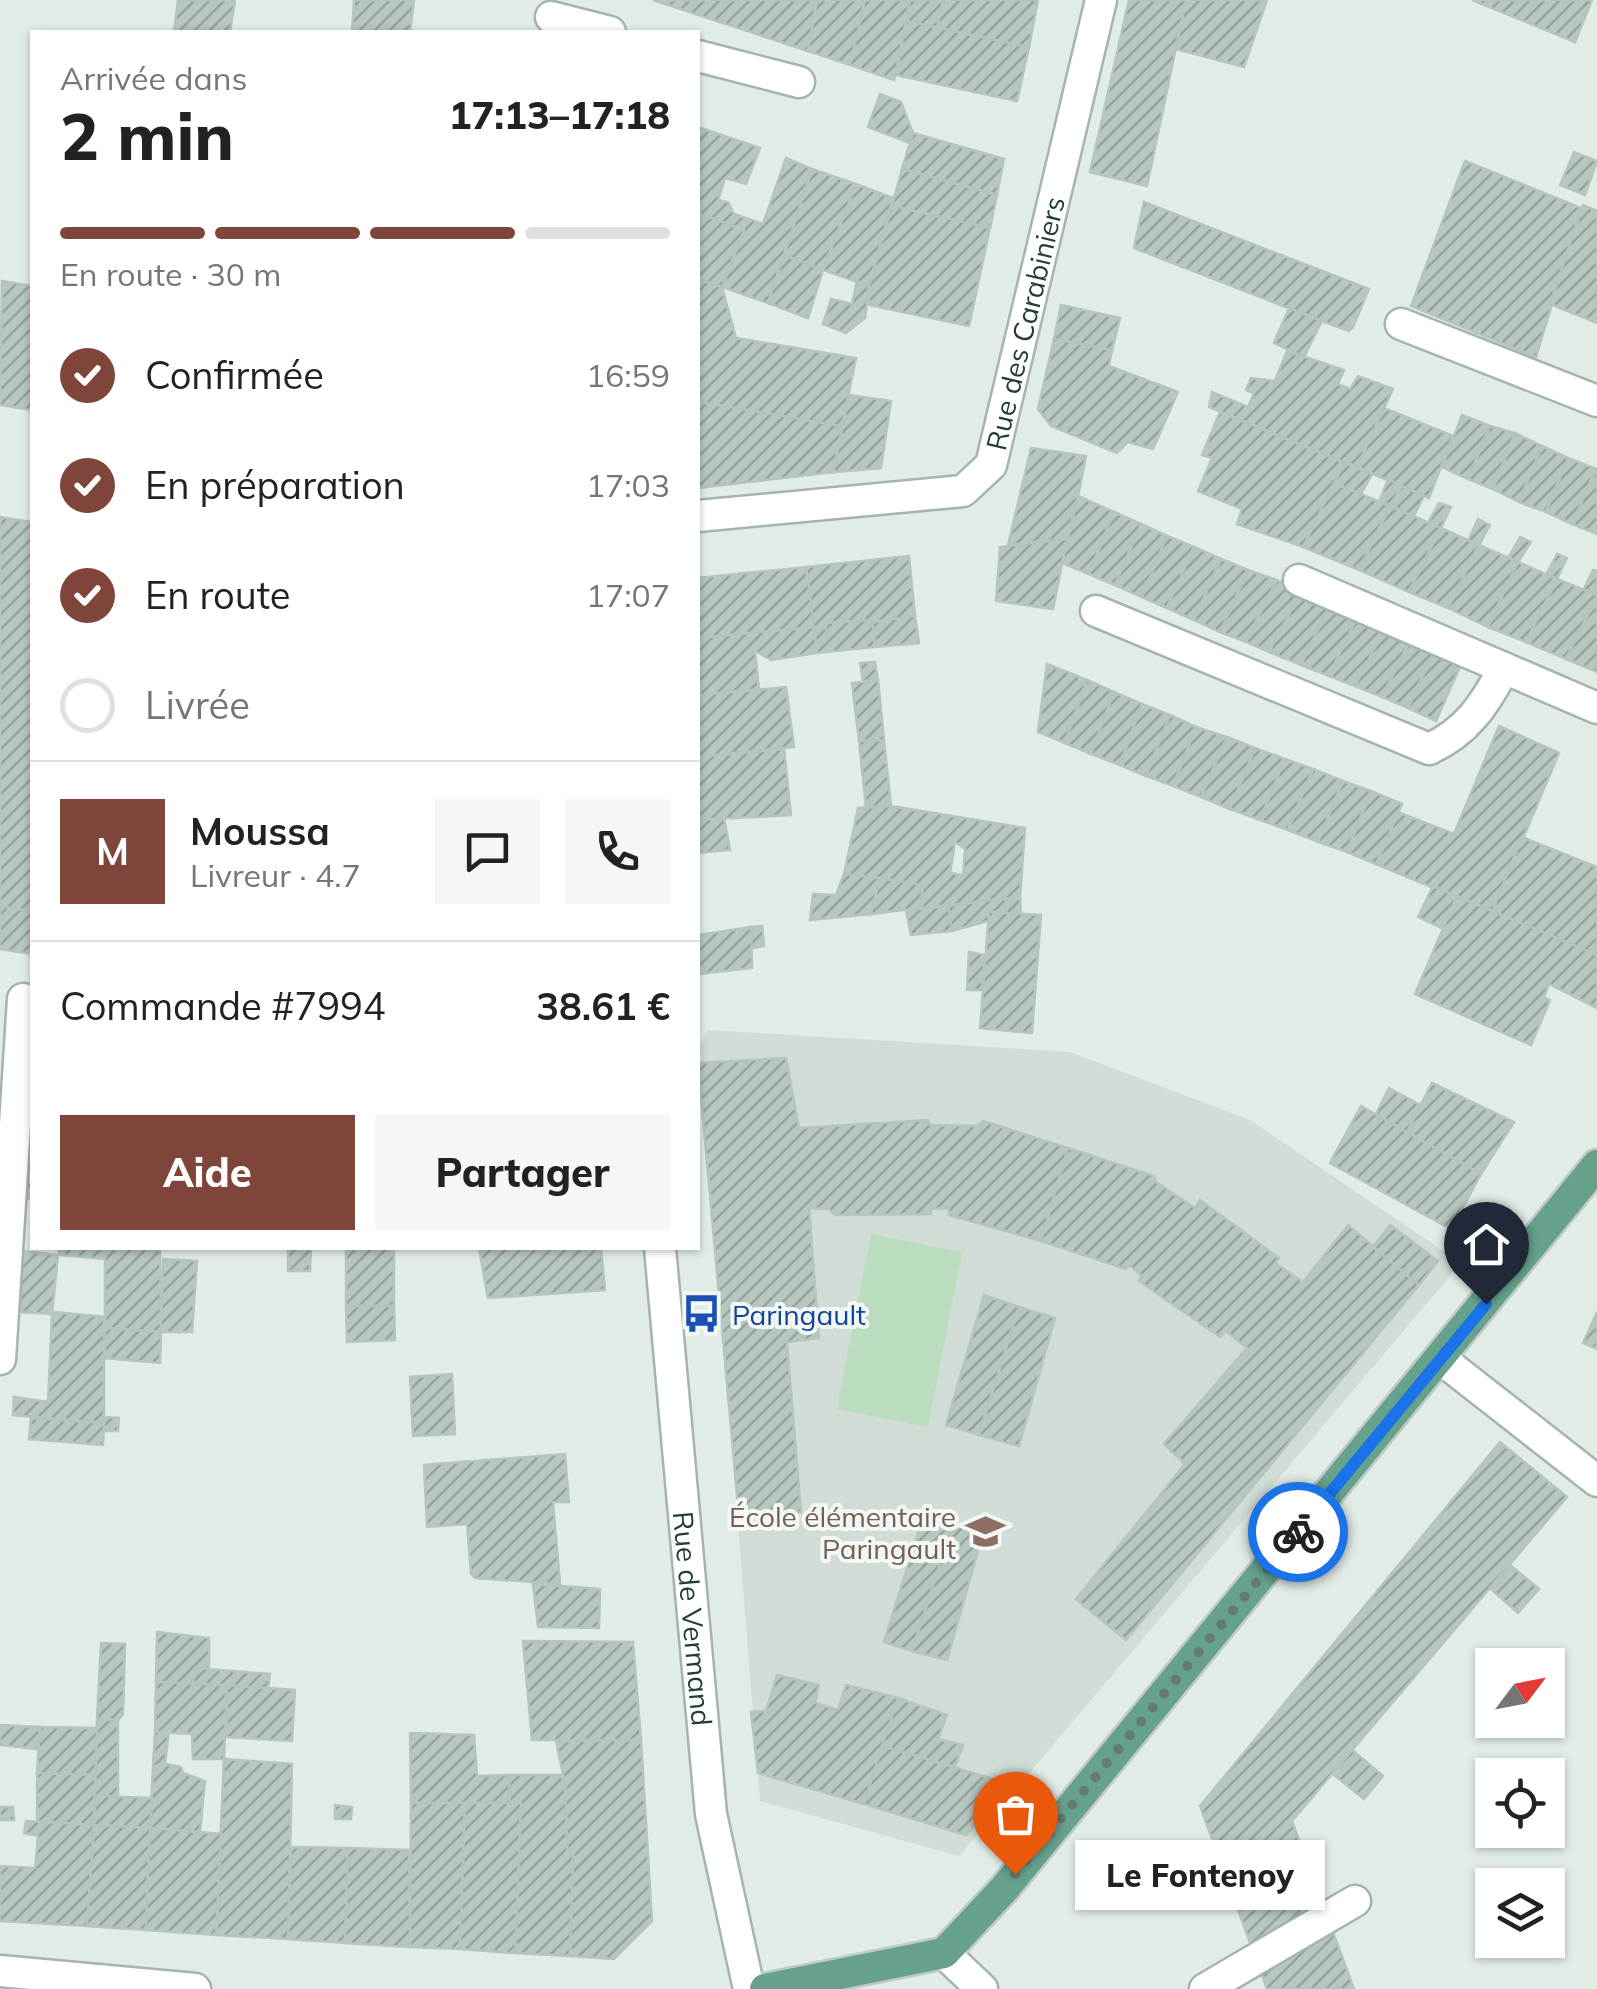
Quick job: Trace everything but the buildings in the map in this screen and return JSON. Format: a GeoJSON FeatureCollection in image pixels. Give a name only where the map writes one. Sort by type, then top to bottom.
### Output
{"type":"FeatureCollection","features":[{"type":"Feature","properties":{"kind":"main road"},"geometry":{"type":"LineString","coordinates":[[765,1989],[944,1953],[1004,1890],[1597,1165]]}},
{"type":"Feature","properties":{"kind":"street","name":"Rue des Carabiniers"},"geometry":{"type":"LineString","coordinates":[[700,516],[963,491],[991,465],[1101,0]]}},
{"type":"Feature","properties":{"kind":"street"},"geometry":{"type":"LineString","coordinates":[[551,16],[603,30]]}},
{"type":"Feature","properties":{"kind":"street"},"geometry":{"type":"LineString","coordinates":[[700,57],[799,82]]}},
{"type":"Feature","properties":{"kind":"street"},"geometry":{"type":"LineString","coordinates":[[1401,324],[1597,400]]}},
{"type":"Feature","properties":{"kind":"street"},"geometry":{"type":"LineString","coordinates":[[1299,580],[1597,708]]}},
{"type":"Feature","properties":{"kind":"street"},"geometry":{"type":"LineString","coordinates":[[1096,611],[1429,749],[1455,738],[1488,698],[1504,668]]}},
{"type":"Feature","properties":{"kind":"street"},"geometry":{"type":"LineString","coordinates":[[0,1358],[18,999]]}},
{"type":"Feature","properties":{"kind":"street","name":"Rue de Vermand"},"geometry":{"type":"LineString","coordinates":[[660,1250],[711,1814],[749,1989]]}},
{"type":"Feature","properties":{"kind":"street"},"geometry":{"type":"LineString","coordinates":[[1441,1358],[1597,1481]]}},
{"type":"Feature","properties":{"kind":"street"},"geometry":{"type":"LineString","coordinates":[[1205,1989],[1355,1902]]}},
{"type":"Feature","properties":{"kind":"street"},"geometry":{"type":"LineString","coordinates":[[944,1953],[982,1989]]}},
{"type":"Feature","properties":{"kind":"street"},"geometry":{"type":"LineString","coordinates":[[0,1971],[195,1989]]}},
{"type":"Feature","properties":{"kind":"shaded area","name":"École élémentaire Paringault"},"geometry":{"type":"Polygon","coordinates":[[[708,1030],[1070,1052],[1250,1120],[1461,1263],[959,1856],[760,1801],[700,1045],[708,1030]]]}},
{"type":"Feature","properties":{"kind":"green space"},"geometry":{"type":"Polygon","coordinates":[[[871,1234],[962,1252],[928,1427],[837,1409],[871,1234]]]}},
{"type":"Feature","properties":{"kind":"way so far"},"geometry":{"type":"LineString","coordinates":[[1015,1874],[1298,1532]]}},
{"type":"Feature","properties":{"kind":"place","name":"Paringault"},"geometry":{"type":"Point","coordinates":[702,1314]}},
{"type":"Feature","properties":{"kind":"place","name":"École élémentaire Paringault"},"geometry":{"type":"Point","coordinates":[986,1532]}},
{"type":"Feature","properties":{"kind":"place","name":"Le Fontenoy"},"geometry":{"type":"Point","coordinates":[1015,1874]}},
{"type":"Feature","properties":{"kind":"route"},"geometry":{"type":"LineString","coordinates":[[1298,1532],[1486,1304]]}}]}
